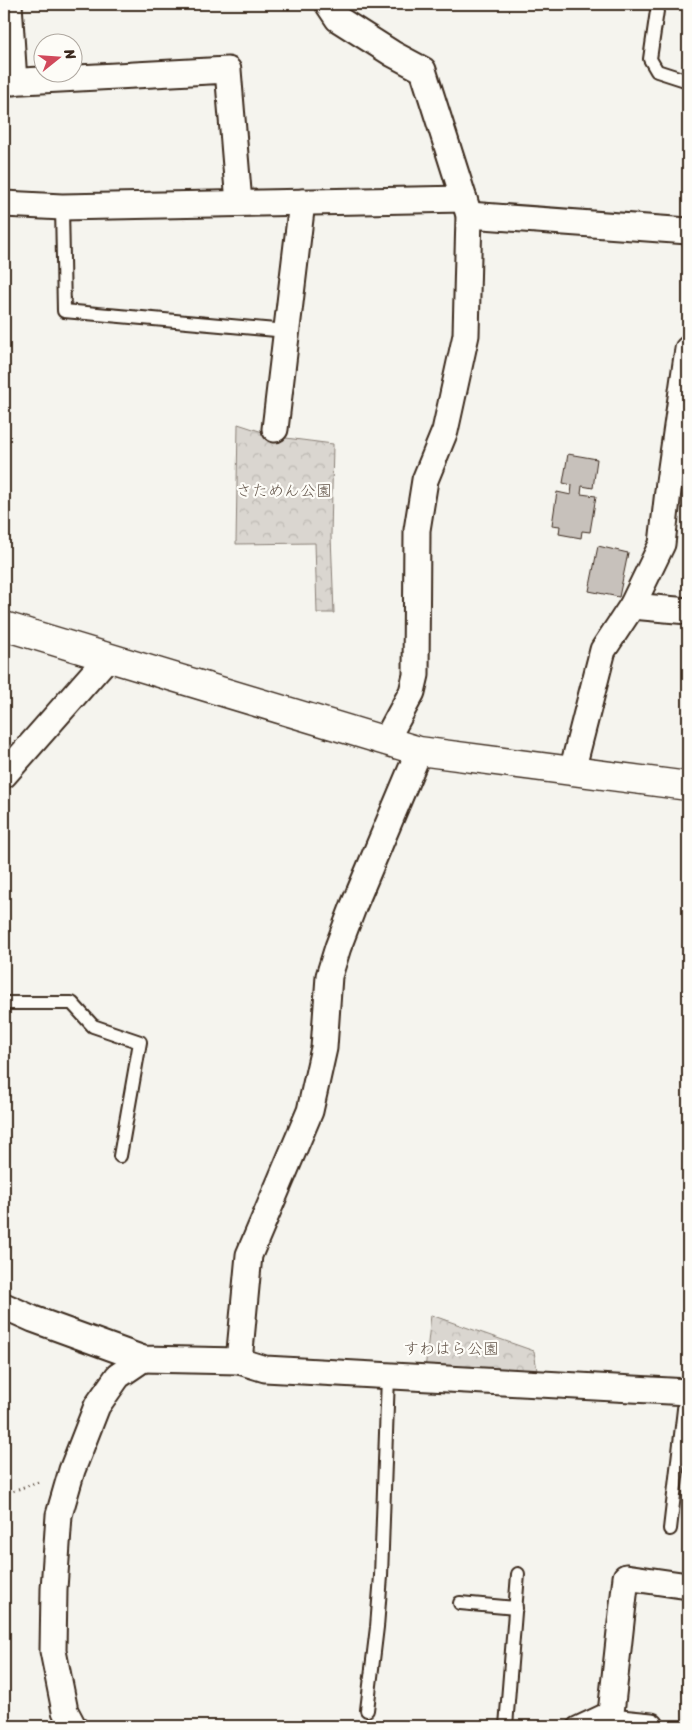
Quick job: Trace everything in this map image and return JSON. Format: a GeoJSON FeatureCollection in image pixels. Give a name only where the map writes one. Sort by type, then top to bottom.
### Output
{"type":"FeatureCollection","features":[{"type":"Feature","properties":{"kind":"street"},"geometry":{"type":"LineString","coordinates":[[9,4],[9,82],[228,70],[239,203]]}},
{"type":"Feature","properties":{"kind":"street"},"geometry":{"type":"LineString","coordinates":[[328,4],[338,19],[393,54],[423,70],[466,207],[466,334],[445,431],[425,480],[417,530],[416,675],[412,692],[386,740]]}},
{"type":"Feature","properties":{"kind":"street"},"geometry":{"type":"LineString","coordinates":[[275,429],[302,202]]}},
{"type":"Feature","properties":{"kind":"street"},"geometry":{"type":"LineString","coordinates":[[4,204],[62,207],[302,202],[466,207],[688,231]]}},
{"type":"Feature","properties":{"kind":"street"},"geometry":{"type":"LineString","coordinates":[[572,771],[603,650],[632,606],[662,544],[669,482],[685,392],[688,349]]}},
{"type":"Feature","properties":{"kind":"street"},"geometry":{"type":"LineString","coordinates":[[632,606],[688,611]]}},
{"type":"Feature","properties":{"kind":"street"},"geometry":{"type":"LineString","coordinates":[[4,626],[419,750],[688,786]]}},
{"type":"Feature","properties":{"kind":"street"},"geometry":{"type":"LineString","coordinates":[[4,775],[108,657]]}},
{"type":"Feature","properties":{"kind":"street"},"geometry":{"type":"LineString","coordinates":[[239,1361],[249,1255],[310,1111],[324,1048],[331,969],[354,905],[419,750]]}},
{"type":"Feature","properties":{"kind":"street"},"geometry":{"type":"LineString","coordinates":[[4,1306],[33,1319],[143,1359],[239,1361],[265,1368],[687,1392]]}},
{"type":"Feature","properties":{"kind":"street"},"geometry":{"type":"LineString","coordinates":[[73,1726],[65,1711],[54,1651],[54,1589],[59,1515],[72,1470],[97,1406],[118,1376],[143,1359]]}},
{"type":"Feature","properties":{"kind":"street"},"geometry":{"type":"LineString","coordinates":[[651,1726],[610,1722],[626,1577],[688,1586]]}},
{"type":"Feature","properties":{"kind":"lane"},"geometry":{"type":"LineString","coordinates":[[658,4],[650,59],[657,71],[688,81]]}},
{"type":"Feature","properties":{"kind":"lane"},"geometry":{"type":"LineString","coordinates":[[62,207],[64,312],[287,330]]}},
{"type":"Feature","properties":{"kind":"lane"},"geometry":{"type":"LineString","coordinates":[[4,1003],[72,1002],[93,1026],[140,1042],[120,1156]]}},
{"type":"Feature","properties":{"kind":"lane"},"geometry":{"type":"LineString","coordinates":[[367,1710],[381,1576],[388,1376]]}},
{"type":"Feature","properties":{"kind":"lane"},"geometry":{"type":"LineString","coordinates":[[670,1529],[687,1392]]}},
{"type":"Feature","properties":{"kind":"lane"},"geometry":{"type":"LineString","coordinates":[[506,1726],[518,1574]]}},
{"type":"Feature","properties":{"kind":"lane"},"geometry":{"type":"LineString","coordinates":[[460,1603],[516,1608]]}},
{"type":"Feature","properties":{"kind":"lane"},"geometry":{"type":"LineString","coordinates":[[575,1726],[575,1724],[611,1707]]}},
{"type":"Feature","properties":{"kind":"green space","name":"さためん公園"},"geometry":{"type":"Polygon","coordinates":[[[238,424],[278,437],[333,444],[331,536],[334,613],[317,613],[315,543],[236,544],[238,424]]]}},
{"type":"Feature","properties":{"kind":"green space","name":"すわはら公園"},"geometry":{"type":"Polygon","coordinates":[[[431,1315],[534,1351],[538,1377],[425,1370],[431,1315]]]}},
{"type":"Feature","properties":{"kind":"building"},"geometry":{"type":"Polygon","coordinates":[[[568,454],[597,459],[593,488],[582,486],[581,494],[596,496],[590,532],[582,531],[581,538],[559,534],[560,526],[552,525],[557,492],[571,495],[572,485],[563,483],[568,454]]]}},
{"type":"Feature","properties":{"kind":"building"},"geometry":{"type":"Polygon","coordinates":[[[598,546],[628,553],[619,597],[589,591],[598,546]]]}}]}
